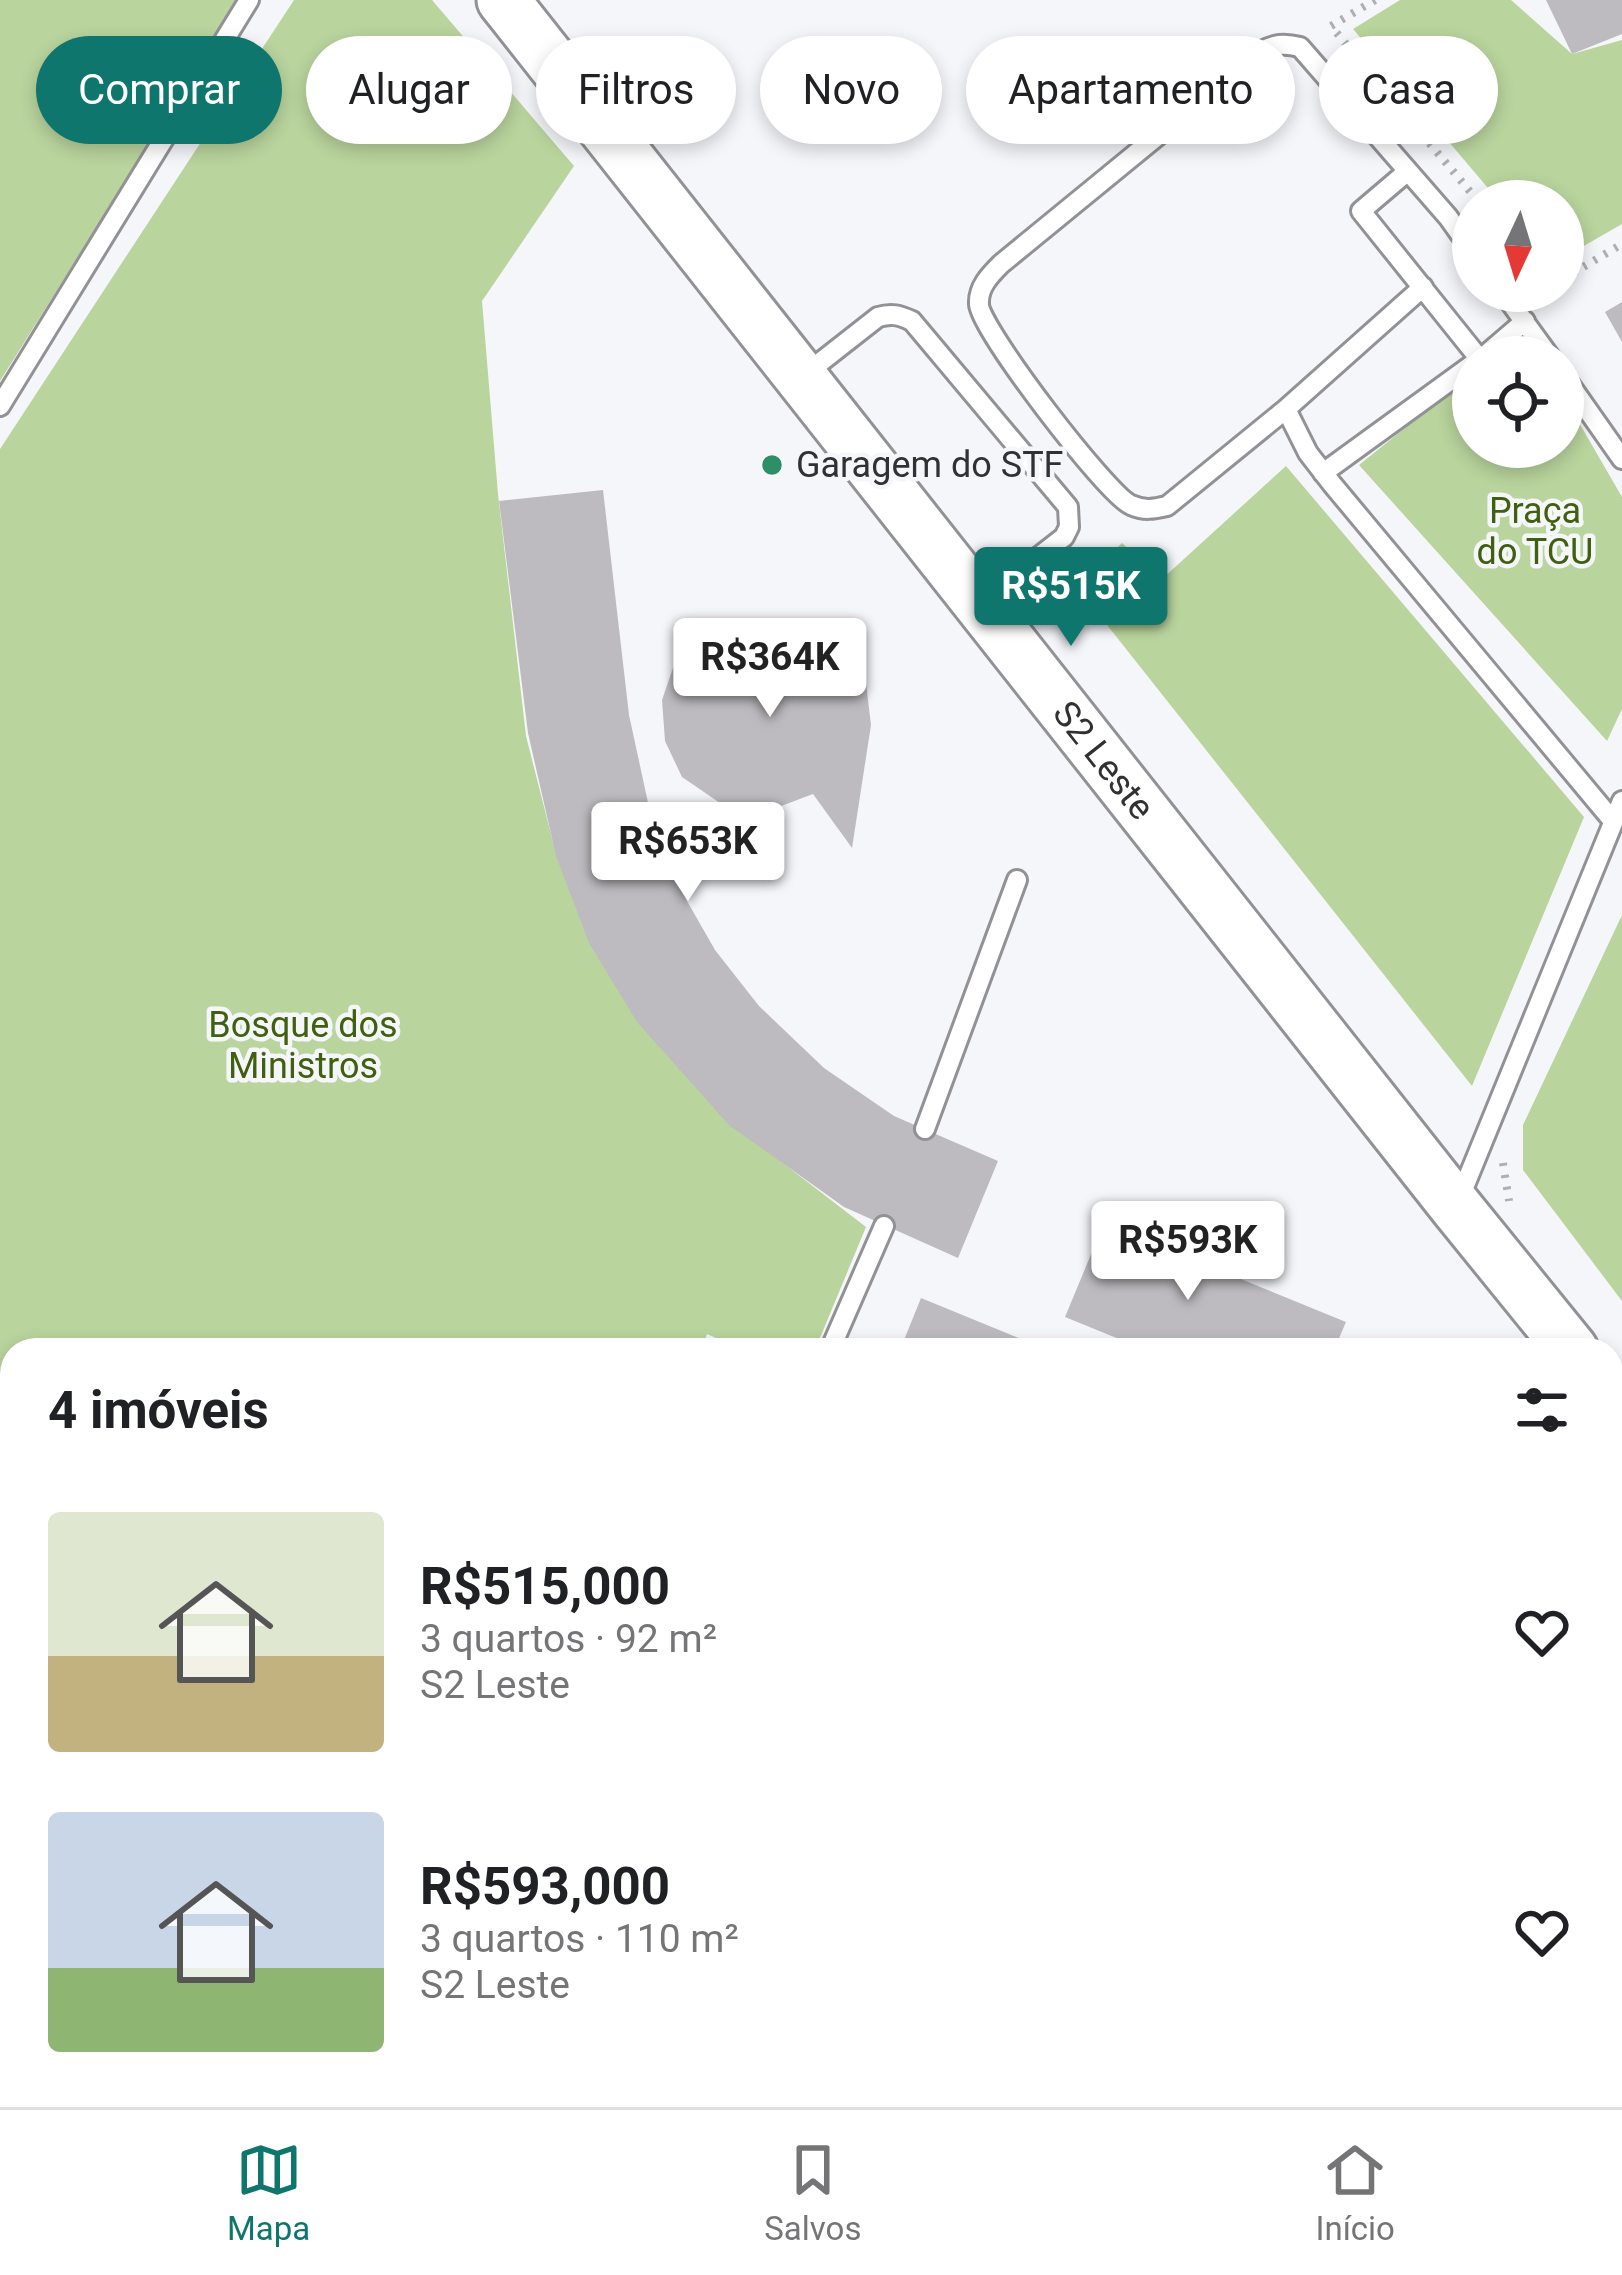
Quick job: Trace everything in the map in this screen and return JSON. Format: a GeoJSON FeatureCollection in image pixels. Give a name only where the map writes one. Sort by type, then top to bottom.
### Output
{"type":"FeatureCollection","features":[{"type":"Feature","properties":{"kind":"main road","name":"S2 Leste"},"geometry":{"type":"LineString","coordinates":[[503,0],[1562,1338]]}},
{"type":"Feature","properties":{"kind":"lane"},"geometry":{"type":"LineString","coordinates":[[0,406],[249,0]]}},
{"type":"Feature","properties":{"kind":"lane"},"geometry":{"type":"LineString","coordinates":[[1423,287],[1168,506],[1150,510],[1128,504],[1101,480],[1022,377],[982,318],[979,304],[986,279],[1001,264],[1273,45],[1300,47],[1452,223]]}},
{"type":"Feature","properties":{"kind":"lane"},"geometry":{"type":"LineString","coordinates":[[1408,171],[1361,211],[1460,336]]}},
{"type":"Feature","properties":{"kind":"lane"},"geometry":{"type":"LineString","coordinates":[[1518,312],[1535,336]]}},
{"type":"Feature","properties":{"kind":"lane"},"geometry":{"type":"LineString","coordinates":[[801,377],[878,317],[900,315],[913,321],[1068,507],[1069,527],[1064,537],[979,603]]}},
{"type":"Feature","properties":{"kind":"lane"},"geometry":{"type":"LineString","coordinates":[[1506,336],[1525,321]]}},
{"type":"Feature","properties":{"kind":"lane"},"geometry":{"type":"LineString","coordinates":[[1323,473],[1452,378]]}},
{"type":"Feature","properties":{"kind":"lane"},"geometry":{"type":"LineString","coordinates":[[1584,405],[1622,459]]}},
{"type":"Feature","properties":{"kind":"lane"},"geometry":{"type":"LineString","coordinates":[[1286,409],[1323,473],[1613,821]]}},
{"type":"Feature","properties":{"kind":"lane"},"geometry":{"type":"LineString","coordinates":[[1456,1207],[1622,801]]}},
{"type":"Feature","properties":{"kind":"lane"},"geometry":{"type":"LineString","coordinates":[[925,1129],[1017,880]]}},
{"type":"Feature","properties":{"kind":"lane"},"geometry":{"type":"LineString","coordinates":[[835,1338],[884,1226]]}},
{"type":"Feature","properties":{"kind":"path"},"geometry":{"type":"LineString","coordinates":[[1375,0],[1331,26],[1460,180]]}},
{"type":"Feature","properties":{"kind":"path"},"geometry":{"type":"LineString","coordinates":[[1584,267],[1622,244]]}},
{"type":"Feature","properties":{"kind":"green space"},"geometry":{"type":"Polygon","coordinates":[[[0,0],[239,0],[216,36],[36,36],[36,144],[149,144],[0,381],[0,0]]]}},
{"type":"Feature","properties":{"kind":"green space","name":"Bosque dos Ministros"},"geometry":{"type":"Polygon","coordinates":[[[294,0],[432,0],[463,36],[306,36],[306,144],[512,144],[512,94],[536,122],[536,144],[555,144],[574,166],[482,301],[526,736],[556,854],[728,1121],[866,1227],[820,1338],[716,1338],[707,1334],[706,1338],[0,1338],[0,449],[200,144],[282,144],[282,36],[270,36],[294,0]]]}},
{"type":"Feature","properties":{"kind":"green space"},"geometry":{"type":"Polygon","coordinates":[[[1400,0],[1511,0],[1572,54],[1622,40],[1622,224],[1584,246],[1584,180],[1481,180],[1451,144],[1498,144],[1498,36],[1359,36],[1353,29],[1400,0]]]}},
{"type":"Feature","properties":{"kind":"green space","name":"Praça do TCU"},"geometry":{"type":"Polygon","coordinates":[[[1452,390],[1452,468],[1584,468],[1584,431],[1622,497],[1622,709],[1607,741],[1359,465],[1452,390]]]}},
{"type":"Feature","properties":{"kind":"green space"},"geometry":{"type":"Polygon","coordinates":[[[1286,466],[1584,817],[1472,1086],[1077,587],[1122,543],[1162,579],[1286,466]]]}},
{"type":"Feature","properties":{"kind":"green space"},"geometry":{"type":"Polygon","coordinates":[[[1622,915],[1622,1301],[1523,1170],[1523,1125],[1622,915]]]}},
{"type":"Feature","properties":{"kind":"building"},"geometry":{"type":"Polygon","coordinates":[[[1546,0],[1622,0],[1622,34],[1572,54],[1546,0]]]}},
{"type":"Feature","properties":{"kind":"building"},"geometry":{"type":"Polygon","coordinates":[[[1622,302],[1622,342],[1605,312],[1622,302]]]}},
{"type":"Feature","properties":{"kind":"building"},"geometry":{"type":"Polygon","coordinates":[[[603,490],[629,715],[652,821],[679,887],[715,950],[759,1006],[824,1068],[894,1116],[998,1161],[958,1258],[844,1207],[729,1125],[637,1022],[589,943],[556,856],[528,733],[499,501],[603,490]]]}},
{"type":"Feature","properties":{"kind":"building"},"geometry":{"type":"Polygon","coordinates":[[[759,618],[803,626],[843,649],[866,683],[871,725],[852,848],[813,794],[768,811],[720,803],[682,777],[665,741],[662,700],[675,662],[706,633],[759,618]]]}},
{"type":"Feature","properties":{"kind":"building"},"geometry":{"type":"Polygon","coordinates":[[[1104,1223],[1346,1322],[1339,1338],[1117,1338],[1065,1317],[1104,1223]]]}},
{"type":"Feature","properties":{"kind":"building"},"geometry":{"type":"Polygon","coordinates":[[[921,1298],[1019,1338],[905,1338],[921,1298]]]}},
{"type":"Feature","properties":{"kind":"place","name":"Garagem do STF"},"geometry":{"type":"Point","coordinates":[772,465]}}]}
